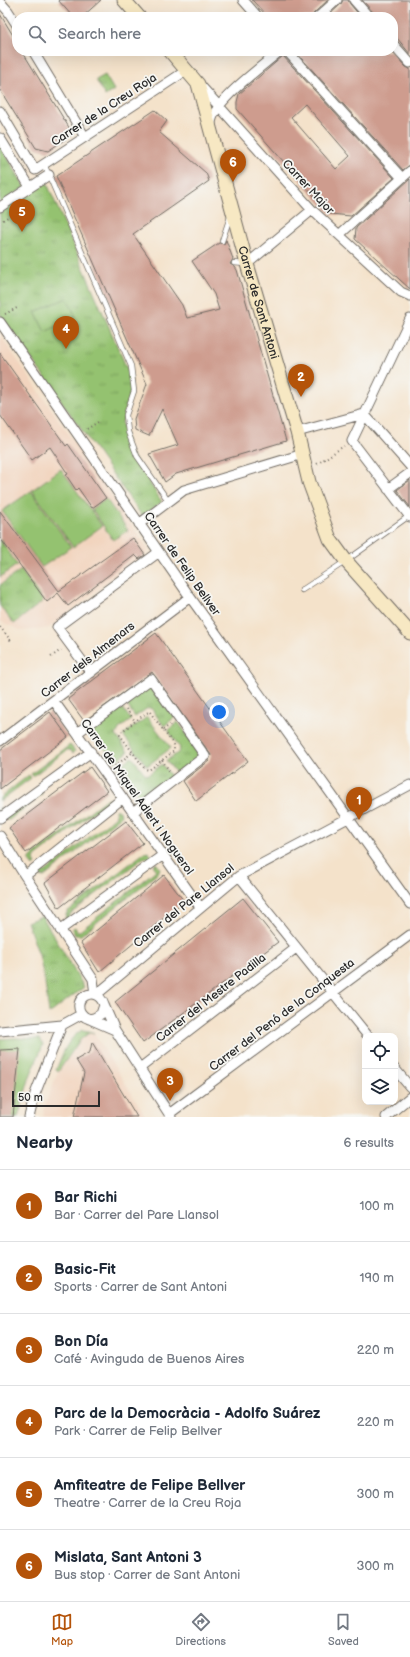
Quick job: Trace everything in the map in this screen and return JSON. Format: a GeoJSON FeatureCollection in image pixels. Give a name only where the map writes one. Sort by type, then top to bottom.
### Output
{"type":"FeatureCollection","features":[{"type":"Feature","properties":{"kind":"street"},"geometry":{"type":"LineString","coordinates":[[124,0],[135,12]]}},
{"type":"Feature","properties":{"kind":"street"},"geometry":{"type":"LineString","coordinates":[[243,0],[254,12]]}},
{"type":"Feature","properties":{"kind":"street"},"geometry":{"type":"LineString","coordinates":[[324,12],[338,0]]}},
{"type":"Feature","properties":{"kind":"street"},"geometry":{"type":"LineString","coordinates":[[354,0],[365,12]]}},
{"type":"Feature","properties":{"kind":"street"},"geometry":{"type":"LineString","coordinates":[[0,2],[12,18]]}},
{"type":"Feature","properties":{"kind":"street"},"geometry":{"type":"LineString","coordinates":[[398,50],[410,63]]}},
{"type":"Feature","properties":{"kind":"street"},"geometry":{"type":"LineString","coordinates":[[36,56],[85,137]]}},
{"type":"Feature","properties":{"kind":"street"},"geometry":{"type":"LineString","coordinates":[[174,56],[198,84]]}},
{"type":"Feature","properties":{"kind":"street"},"geometry":{"type":"LineString","coordinates":[[211,126],[210,119],[218,106],[274,56]]}},
{"type":"Feature","properties":{"kind":"street"},"geometry":{"type":"LineString","coordinates":[[292,56],[402,178]]}},
{"type":"Feature","properties":{"kind":"street","name":"Carrer de la Creu Roja"},"geometry":{"type":"LineString","coordinates":[[0,111],[35,170],[187,70]]}},
{"type":"Feature","properties":{"kind":"street","name":"Carrer Major"},"geometry":{"type":"LineString","coordinates":[[198,84],[312,210],[401,292],[410,296]]}},
{"type":"Feature","properties":{"kind":"street","name":"Carrer de Sant Antoni"},"geometry":{"type":"LineString","coordinates":[[198,84],[211,126],[232,209],[241,264],[297,432],[312,488],[330,539],[346,561],[410,632]]}},
{"type":"Feature","properties":{"kind":"street"},"geometry":{"type":"LineString","coordinates":[[0,138],[30,187]]}},
{"type":"Feature","properties":{"kind":"street"},"geometry":{"type":"LineString","coordinates":[[339,235],[410,171]]}},
{"type":"Feature","properties":{"kind":"street"},"geometry":{"type":"LineString","coordinates":[[0,207],[49,175]]}},
{"type":"Feature","properties":{"kind":"street"},"geometry":{"type":"LineString","coordinates":[[241,264],[312,210]]}},
{"type":"Feature","properties":{"kind":"street","name":"Carrer de Felip Bellver"},"geometry":{"type":"LineString","coordinates":[[2,319],[190,597],[410,904]]}},
{"type":"Feature","properties":{"kind":"street"},"geometry":{"type":"LineString","coordinates":[[409,517],[352,441],[410,319]]}},
{"type":"Feature","properties":{"kind":"street"},"geometry":{"type":"LineString","coordinates":[[297,432],[364,414]]}},
{"type":"Feature","properties":{"kind":"street"},"geometry":{"type":"LineString","coordinates":[[364,414],[410,466]]}},
{"type":"Feature","properties":{"kind":"street"},"geometry":{"type":"LineString","coordinates":[[402,457],[410,451]]}},
{"type":"Feature","properties":{"kind":"street"},"geometry":{"type":"LineString","coordinates":[[140,524],[184,490],[302,454]]}},
{"type":"Feature","properties":{"kind":"street"},"geometry":{"type":"LineString","coordinates":[[388,489],[410,473]]}},
{"type":"Feature","properties":{"kind":"street"},"geometry":{"type":"LineString","coordinates":[[91,673],[57,626],[159,552]]}},
{"type":"Feature","properties":{"kind":"street","name":"Carrer dels Almenars"},"geometry":{"type":"LineString","coordinates":[[0,741],[190,597]]}},
{"type":"Feature","properties":{"kind":"street"},"geometry":{"type":"LineString","coordinates":[[77,733],[151,678],[205,756],[133,812]]}},
{"type":"Feature","properties":{"kind":"street","name":"Carrer de Miquel Adlert i Noguerol"},"geometry":{"type":"LineString","coordinates":[[54,701],[200,907]]}},
{"type":"Feature","properties":{"kind":"street"},"geometry":{"type":"LineString","coordinates":[[0,818],[90,752]]}},
{"type":"Feature","properties":{"kind":"street","name":"Carrer del Pare Llansol"},"geometry":{"type":"LineString","coordinates":[[99,999],[106,987],[239,876],[410,785]]}},
{"type":"Feature","properties":{"kind":"street"},"geometry":{"type":"LineString","coordinates":[[25,876],[123,798]]}},
{"type":"Feature","properties":{"kind":"street"},"geometry":{"type":"LineString","coordinates":[[0,836],[93,979],[99,999],[101,1014],[94,1018],[86,1016],[62,1025],[0,1031]]}},
{"type":"Feature","properties":{"kind":"street"},"geometry":{"type":"LineString","coordinates":[[60,930],[163,855]]}},
{"type":"Feature","properties":{"kind":"street"},"geometry":{"type":"LineString","coordinates":[[239,876],[366,1033]]}},
{"type":"Feature","properties":{"kind":"street","name":"Carrer del Penó de la Conquesta"},"geometry":{"type":"LineString","coordinates":[[170,1115],[410,935]]}},
{"type":"Feature","properties":{"kind":"street","name":"Carrer del Mestre Padilla"},"geometry":{"type":"LineString","coordinates":[[140,1068],[296,948]]}},
{"type":"Feature","properties":{"kind":"street"},"geometry":{"type":"LineString","coordinates":[[115,1030],[86,1016],[79,1006],[81,999],[88,994],[99,999],[115,1030],[170,1115]]}},
{"type":"Feature","properties":{"kind":"street"},"geometry":{"type":"LineString","coordinates":[[29,1117],[35,1094],[62,1025]]}},
{"type":"Feature","properties":{"kind":"street"},"geometry":{"type":"LineString","coordinates":[[398,1073],[410,1087]]}},
{"type":"Feature","properties":{"kind":"street"},"geometry":{"type":"LineString","coordinates":[[386,1117],[410,1097]]}},
{"type":"Feature","properties":{"kind":"lane"},"geometry":{"type":"LineString","coordinates":[[44,164],[131,366],[134,391],[126,415],[128,432],[137,456],[169,502]]}},
{"type":"Feature","properties":{"kind":"lane"},"geometry":{"type":"LineString","coordinates":[[222,241],[232,209]]}},
{"type":"Feature","properties":{"kind":"lane"},"geometry":{"type":"LineString","coordinates":[[302,590],[409,517]]}},
{"type":"Feature","properties":{"kind":"path"},"geometry":{"type":"LineString","coordinates":[[2,220],[8,217]]}},
{"type":"Feature","properties":{"kind":"path"},"geometry":{"type":"LineString","coordinates":[[2,319],[18,308]]}},
{"type":"Feature","properties":{"kind":"path"},"geometry":{"type":"LineString","coordinates":[[86,430],[98,422]]}},
{"type":"Feature","properties":{"kind":"path"},"geometry":{"type":"LineString","coordinates":[[317,464],[352,441]]}},
{"type":"Feature","properties":{"kind":"path"},"geometry":{"type":"LineString","coordinates":[[0,627],[12,642]]}},
{"type":"Feature","properties":{"kind":"path"},"geometry":{"type":"LineString","coordinates":[[120,701],[135,721]]}},
{"type":"Feature","properties":{"kind":"path"},"geometry":{"type":"LineString","coordinates":[[150,712],[174,745],[174,751],[149,770],[145,769],[133,752],[120,735],[121,732],[146,713],[150,712]]}},
{"type":"Feature","properties":{"kind":"path"},"geometry":{"type":"LineString","coordinates":[[115,766],[133,752]]}},
{"type":"Feature","properties":{"kind":"path"},"geometry":{"type":"LineString","coordinates":[[162,760],[176,779]]}},
{"type":"Feature","properties":{"kind":"shaded area"},"geometry":{"type":"Polygon","coordinates":[[[0,335],[149,550],[49,628],[22,631],[0,621],[0,577],[17,565],[0,539],[0,335]]]}},
{"type":"Feature","properties":{"kind":"shaded area"},"geometry":{"type":"Polygon","coordinates":[[[89,1033],[94,1033],[146,1117],[43,1117],[46,1102],[58,1072],[80,1040],[89,1033]]]}},
{"type":"Feature","properties":{"kind":"green space"},"geometry":{"type":"Polygon","coordinates":[[[105,75],[114,90],[105,96],[96,80],[105,75]]]}},
{"type":"Feature","properties":{"kind":"green space"},"geometry":{"type":"Polygon","coordinates":[[[0,145],[25,187],[0,204],[0,145]]]}},
{"type":"Feature","properties":{"kind":"green space"},"geometry":{"type":"Polygon","coordinates":[[[46,181],[131,378],[131,388],[122,423],[128,449],[162,502],[142,516],[0,314],[0,212],[46,181]]]}},
{"type":"Feature","properties":{"kind":"green space"},"geometry":{"type":"Polygon","coordinates":[[[67,298],[76,317],[45,332],[35,312],[67,298]]]}},
{"type":"Feature","properties":{"kind":"green space"},"geometry":{"type":"Polygon","coordinates":[[[61,469],[102,526],[73,547],[32,490],[61,469]]]}},
{"type":"Feature","properties":{"kind":"green space"},"geometry":{"type":"Polygon","coordinates":[[[31,491],[71,547],[42,567],[2,511],[31,491]]]}},
{"type":"Feature","properties":{"kind":"green space"},"geometry":{"type":"Polygon","coordinates":[[[106,499],[128,530],[113,540],[92,509],[106,499]]]}},
{"type":"Feature","properties":{"kind":"green space"},"geometry":{"type":"Polygon","coordinates":[[[0,539],[17,565],[0,577],[0,539]]]}},
{"type":"Feature","properties":{"kind":"green space"},"geometry":{"type":"Polygon","coordinates":[[[21,570],[43,601],[14,624],[0,606],[0,585],[21,570]]]}},
{"type":"Feature","properties":{"kind":"green space"},"geometry":{"type":"Polygon","coordinates":[[[152,683],[175,717],[164,726],[151,708],[146,709],[135,717],[125,702],[152,683]]]}},
{"type":"Feature","properties":{"kind":"green space"},"geometry":{"type":"Polygon","coordinates":[[[121,706],[131,720],[119,729],[116,735],[128,752],[115,762],[92,731],[92,728],[121,706]]]}},
{"type":"Feature","properties":{"kind":"green space"},"geometry":{"type":"Polygon","coordinates":[[[147,717],[171,748],[147,766],[123,735],[147,717]]]}},
{"type":"Feature","properties":{"kind":"green space"},"geometry":{"type":"Polygon","coordinates":[[[178,722],[202,755],[177,774],[166,761],[179,752],[180,748],[168,730],[178,722]]]}},
{"type":"Feature","properties":{"kind":"green space"},"geometry":{"type":"Polygon","coordinates":[[[70,745],[75,751],[73,753],[70,750],[67,750],[33,776],[31,774],[70,745]]]}},
{"type":"Feature","properties":{"kind":"green space"},"geometry":{"type":"Polygon","coordinates":[[[132,757],[146,775],[162,764],[172,778],[144,799],[141,799],[118,767],[132,757]]]}},
{"type":"Feature","properties":{"kind":"green space"},"geometry":{"type":"Polygon","coordinates":[[[29,775],[31,778],[0,801],[0,798],[29,775]]]}},
{"type":"Feature","properties":{"kind":"green space"},"geometry":{"type":"Polygon","coordinates":[[[41,792],[42,794],[9,820],[4,819],[0,814],[0,807],[5,815],[41,792]]]}},
{"type":"Feature","properties":{"kind":"green space"},"geometry":{"type":"Polygon","coordinates":[[[106,799],[110,799],[114,805],[105,803],[35,857],[34,861],[36,864],[33,866],[29,861],[31,857],[106,799]]]}},
{"type":"Feature","properties":{"kind":"green space"},"geometry":{"type":"Polygon","coordinates":[[[117,809],[121,814],[120,817],[44,877],[40,876],[36,871],[39,870],[41,872],[45,872],[115,817],[115,810],[117,809]]]}},
{"type":"Feature","properties":{"kind":"green space"},"geometry":{"type":"Polygon","coordinates":[[[148,852],[153,858],[150,860],[147,857],[143,858],[70,914],[69,918],[71,921],[68,923],[65,918],[67,912],[144,853],[148,852]]]}},
{"type":"Feature","properties":{"kind":"green space"},"geometry":{"type":"Polygon","coordinates":[[[156,863],[160,868],[158,873],[81,935],[75,935],[72,929],[75,927],[77,931],[80,931],[155,871],[156,869],[153,865],[156,863]]]}},
{"type":"Feature","properties":{"kind":"green space"},"geometry":{"type":"Polygon","coordinates":[[[42,916],[84,987],[49,1014],[45,983],[39,955],[27,922],[42,916]]]}},
{"type":"Feature","properties":{"kind":"green space"},"geometry":{"type":"Polygon","coordinates":[[[82,1030],[94,1033],[89,1033],[80,1040],[58,1072],[56,1070],[66,1048],[72,1038],[82,1030]]]}},
{"type":"Feature","properties":{"kind":"green space"},"geometry":{"type":"Polygon","coordinates":[[[0,1039],[40,1039],[43,1045],[30,1076],[18,1117],[0,1117],[0,1039]]]}},
{"type":"Feature","properties":{"kind":"building"},"geometry":{"type":"Polygon","coordinates":[[[58,0],[101,0],[88,12],[69,12],[58,0]]]}},
{"type":"Feature","properties":{"kind":"building"},"geometry":{"type":"Polygon","coordinates":[[[252,0],[328,0],[315,12],[263,12],[252,0]]]}},
{"type":"Feature","properties":{"kind":"building"},"geometry":{"type":"Polygon","coordinates":[[[343,0],[348,0],[357,12],[332,12],[343,0]]]}},
{"type":"Feature","properties":{"kind":"building"},"geometry":{"type":"Polygon","coordinates":[[[362,0],[410,0],[410,54],[398,39],[398,12],[373,12],[362,0]]]}},
{"type":"Feature","properties":{"kind":"building"},"geometry":{"type":"Polygon","coordinates":[[[0,14],[12,34],[12,56],[25,56],[73,134],[48,151],[36,148],[0,90],[0,14]]]}},
{"type":"Feature","properties":{"kind":"building"},"geometry":{"type":"Polygon","coordinates":[[[283,56],[394,178],[351,216],[330,214],[237,109],[239,94],[283,56]],[[305,104],[291,117],[336,169],[350,156],[305,104]]]}},
{"type":"Feature","properties":{"kind":"building"},"geometry":{"type":"Polygon","coordinates":[[[300,56],[396,56],[406,67],[410,69],[410,165],[403,170],[300,56]]]}},
{"type":"Feature","properties":{"kind":"building"},"geometry":{"type":"Polygon","coordinates":[[[155,110],[167,121],[159,132],[206,173],[209,181],[133,234],[182,305],[187,318],[219,310],[214,294],[192,261],[219,243],[224,244],[226,240],[233,259],[230,264],[237,270],[286,441],[176,474],[165,482],[149,454],[178,445],[162,409],[149,436],[135,430],[134,419],[147,384],[56,176],[155,110]]]}},
{"type":"Feature","properties":{"kind":"building"},"geometry":{"type":"Polygon","coordinates":[[[410,179],[410,289],[355,239],[356,228],[410,179]]]}},
{"type":"Feature","properties":{"kind":"building"},"geometry":{"type":"Polygon","coordinates":[[[0,353],[66,446],[68,444],[106,498],[92,508],[78,488],[76,490],[66,475],[68,474],[50,447],[32,460],[0,415],[0,353]]]}},
{"type":"Feature","properties":{"kind":"building"},"geometry":{"type":"Polygon","coordinates":[[[410,480],[410,507],[397,490],[410,480]]]}},
{"type":"Feature","properties":{"kind":"building"},"geometry":{"type":"Polygon","coordinates":[[[0,511],[59,591],[133,538],[145,555],[139,559],[135,555],[68,606],[58,593],[47,602],[0,538],[0,511]]]}},
{"type":"Feature","properties":{"kind":"building"},"geometry":{"type":"Polygon","coordinates":[[[156,633],[248,761],[196,801],[183,781],[209,761],[211,755],[152,672],[84,721],[68,699],[156,633]]]}},
{"type":"Feature","properties":{"kind":"building"},"geometry":{"type":"Polygon","coordinates":[[[50,712],[68,737],[0,789],[0,750],[50,712]]]}},
{"type":"Feature","properties":{"kind":"building"},"geometry":{"type":"Polygon","coordinates":[[[90,767],[107,791],[26,853],[9,828],[90,767]]]}},
{"type":"Feature","properties":{"kind":"building"},"geometry":{"type":"Polygon","coordinates":[[[126,821],[143,843],[59,908],[45,883],[126,821]]]}},
{"type":"Feature","properties":{"kind":"building"},"geometry":{"type":"Polygon","coordinates":[[[164,875],[184,901],[99,972],[81,943],[164,875]]]}},
{"type":"Feature","properties":{"kind":"building"},"geometry":{"type":"Polygon","coordinates":[[[243,898],[278,942],[143,1043],[115,1002],[243,898]]]}},
{"type":"Feature","properties":{"kind":"building"},"geometry":{"type":"Polygon","coordinates":[[[92,1042],[137,1117],[74,1117],[84,1073],[76,1060],[90,1052],[92,1042]]]}},
{"type":"Feature","properties":{"kind":"building"},"geometry":{"type":"Polygon","coordinates":[[[20,1049],[13,1117],[0,1117],[0,1050],[20,1049]]]}},
{"type":"Feature","properties":{"kind":"place","name":"Mislata, Sant Antoni 3"},"geometry":{"type":"Point","coordinates":[233,182]}},
{"type":"Feature","properties":{"kind":"place","name":"Amfiteatre de Felipe Bellver"},"geometry":{"type":"Point","coordinates":[22,232]}},
{"type":"Feature","properties":{"kind":"place","name":"Parc de la Democràcia - Adolfo Suárez"},"geometry":{"type":"Point","coordinates":[66,349]}},
{"type":"Feature","properties":{"kind":"place","name":"Basic-Fit"},"geometry":{"type":"Point","coordinates":[301,397]}},
{"type":"Feature","properties":{"kind":"place","name":"Bar Richi"},"geometry":{"type":"Point","coordinates":[359,820]}},
{"type":"Feature","properties":{"kind":"place","name":"Bon Día"},"geometry":{"type":"Point","coordinates":[170,1101]}}]}
